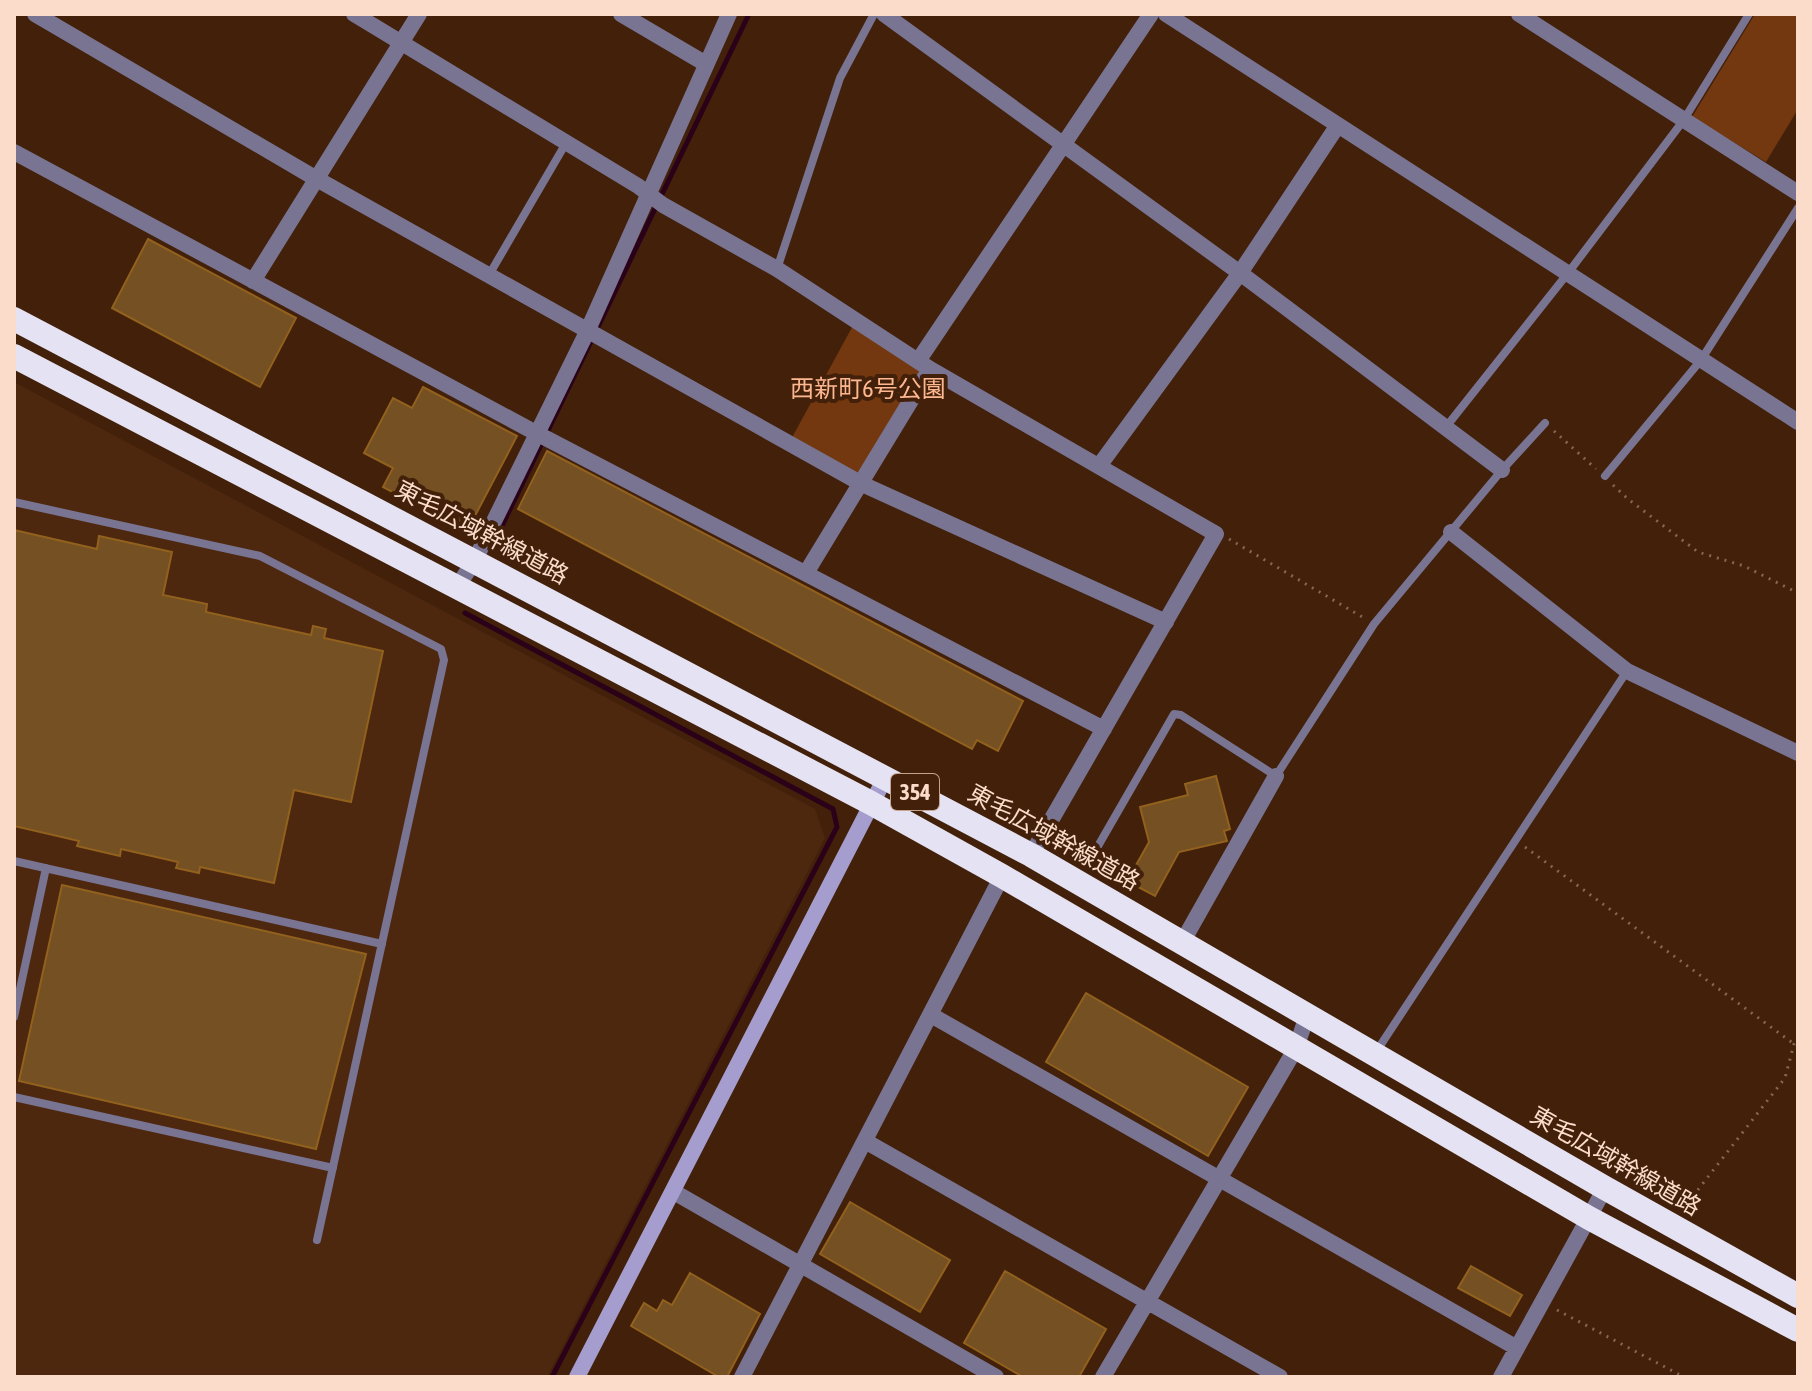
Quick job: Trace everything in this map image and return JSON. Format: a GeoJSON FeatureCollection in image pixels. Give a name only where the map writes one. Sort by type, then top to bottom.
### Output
{"type":"FeatureCollection","features":[{"type":"Feature","properties":{"kind":"highway","name":"東毛広域幹線道路"},"geometry":{"type":"LineString","coordinates":[[14,319],[1031,855],[1605,1188],[1798,1296]]}},
{"type":"Feature","properties":{"kind":"highway","name":"354"},"geometry":{"type":"LineString","coordinates":[[14,356],[871,803],[1589,1218],[1798,1330]]}},
{"type":"Feature","properties":{"kind":"street"},"geometry":{"type":"LineString","coordinates":[[35,14],[315,178],[862,484],[1166,622]]}},
{"type":"Feature","properties":{"kind":"street"},"geometry":{"type":"LineString","coordinates":[[354,14],[649,195],[777,269],[924,365],[1216,534],[1031,855]]}},
{"type":"Feature","properties":{"kind":"street"},"geometry":{"type":"LineString","coordinates":[[253,281],[419,14]]}},
{"type":"Feature","properties":{"kind":"street"},"geometry":{"type":"LineString","coordinates":[[621,14],[706,64]]}},
{"type":"Feature","properties":{"kind":"street"},"geometry":{"type":"LineString","coordinates":[[457,587],[475,560],[587,332],[729,14]]}},
{"type":"Feature","properties":{"kind":"street"},"geometry":{"type":"LineString","coordinates":[[884,14],[1240,273],[1502,470]]}},
{"type":"Feature","properties":{"kind":"street"},"geometry":{"type":"LineString","coordinates":[[806,573],[862,484],[924,365],[1063,143],[1151,14]]}},
{"type":"Feature","properties":{"kind":"street"},"geometry":{"type":"LineString","coordinates":[[1166,14],[1798,422]]}},
{"type":"Feature","properties":{"kind":"street"},"geometry":{"type":"LineString","coordinates":[[1519,14],[1798,193]]}},
{"type":"Feature","properties":{"kind":"street"},"geometry":{"type":"LineString","coordinates":[[1099,466],[1240,273],[1338,125]]}},
{"type":"Feature","properties":{"kind":"street"},"geometry":{"type":"LineString","coordinates":[[14,152],[536,433],[1104,729]]}},
{"type":"Feature","properties":{"kind":"street"},"geometry":{"type":"LineString","coordinates":[[1451,532],[1627,671],[1798,753]]}},
{"type":"Feature","properties":{"kind":"street"},"geometry":{"type":"LineString","coordinates":[[577,1377],[886,776]]}},
{"type":"Feature","properties":{"kind":"street"},"geometry":{"type":"LineString","coordinates":[[1183,941],[1276,776]]}},
{"type":"Feature","properties":{"kind":"street"},"geometry":{"type":"LineString","coordinates":[[742,1377],[1002,876]]}},
{"type":"Feature","properties":{"kind":"street"},"geometry":{"type":"LineString","coordinates":[[1103,1377],[1296,1048],[1308,1013]]}},
{"type":"Feature","properties":{"kind":"street"},"geometry":{"type":"LineString","coordinates":[[931,1015],[1517,1348]]}},
{"type":"Feature","properties":{"kind":"street"},"geometry":{"type":"LineString","coordinates":[[865,1141],[1280,1377]]}},
{"type":"Feature","properties":{"kind":"street"},"geometry":{"type":"LineString","coordinates":[[1501,1377],[1605,1188]]}},
{"type":"Feature","properties":{"kind":"street"},"geometry":{"type":"LineString","coordinates":[[674,1192],[996,1377]]}},
{"type":"Feature","properties":{"kind":"lane"},"geometry":{"type":"LineString","coordinates":[[777,269],[840,78],[874,14]]}},
{"type":"Feature","properties":{"kind":"lane"},"geometry":{"type":"LineString","coordinates":[[1445,428],[1683,121],[1749,14]]}},
{"type":"Feature","properties":{"kind":"lane"},"geometry":{"type":"LineString","coordinates":[[489,276],[566,143]]}},
{"type":"Feature","properties":{"kind":"lane"},"geometry":{"type":"LineString","coordinates":[[1605,476],[1701,360],[1798,208]]}},
{"type":"Feature","properties":{"kind":"lane"},"geometry":{"type":"LineString","coordinates":[[1090,860],[1174,714],[1181,715],[1276,776],[1374,624],[1545,423]]}},
{"type":"Feature","properties":{"kind":"lane"},"geometry":{"type":"LineString","coordinates":[[14,502],[260,556],[441,649],[444,660],[317,1240]]}},
{"type":"Feature","properties":{"kind":"lane"},"geometry":{"type":"LineString","coordinates":[[1376,1053],[1627,671]]}},
{"type":"Feature","properties":{"kind":"lane"},"geometry":{"type":"LineString","coordinates":[[14,861],[382,944]]}},
{"type":"Feature","properties":{"kind":"lane"},"geometry":{"type":"LineString","coordinates":[[14,1017],[46,868]]}},
{"type":"Feature","properties":{"kind":"lane"},"geometry":{"type":"LineString","coordinates":[[14,1097],[333,1168]]}},
{"type":"Feature","properties":{"kind":"path"},"geometry":{"type":"LineString","coordinates":[[1545,423],[1628,499],[1698,552],[1744,566],[1798,593]]}},
{"type":"Feature","properties":{"kind":"path"},"geometry":{"type":"LineString","coordinates":[[1216,534],[1374,624]]}},
{"type":"Feature","properties":{"kind":"path"},"geometry":{"type":"LineString","coordinates":[[1516,840],[1794,1044]]}},
{"type":"Feature","properties":{"kind":"path"},"geometry":{"type":"LineString","coordinates":[[1671,1225],[1785,1078],[1798,1038]]}},
{"type":"Feature","properties":{"kind":"path"},"geometry":{"type":"LineString","coordinates":[[1542,1302],[1684,1377]]}},
{"type":"Feature","properties":{"kind":"shaded area"},"geometry":{"type":"Polygon","coordinates":[[[14,382],[815,809],[825,838],[547,1377],[14,1377],[14,382]]]}},
{"type":"Feature","properties":{"kind":"green space"},"geometry":{"type":"Polygon","coordinates":[[[1755,14],[1798,14],[1798,109],[1766,162],[1692,117],[1755,14]]]}},
{"type":"Feature","properties":{"kind":"green space","name":"西新町6号公園"},"geometry":{"type":"Polygon","coordinates":[[[856,320],[930,369],[862,484],[789,443],[856,320]]]}},
{"type":"Feature","properties":{"kind":"building"},"geometry":{"type":"Polygon","coordinates":[[[148,239],[296,318],[260,387],[112,308],[148,239]]]}},
{"type":"Feature","properties":{"kind":"building"},"geometry":{"type":"Polygon","coordinates":[[[423,387],[517,436],[467,531],[383,487],[393,468],[364,453],[393,398],[412,408],[423,387]]]}},
{"type":"Feature","properties":{"kind":"building"},"geometry":{"type":"Polygon","coordinates":[[[547,451],[1023,701],[998,751],[977,740],[972,749],[518,509],[547,451]]]}},
{"type":"Feature","properties":{"kind":"building"},"geometry":{"type":"Polygon","coordinates":[[[14,530],[97,549],[99,536],[172,552],[163,595],[207,604],[206,612],[311,635],[313,626],[326,629],[324,638],[383,651],[351,802],[294,790],[274,883],[200,867],[199,873],[176,868],[178,862],[121,849],[120,856],[77,846],[79,841],[14,826],[14,530]]]}},
{"type":"Feature","properties":{"kind":"building"},"geometry":{"type":"Polygon","coordinates":[[[1216,776],[1230,829],[1224,831],[1227,841],[1179,852],[1155,896],[1127,881],[1149,842],[1140,807],[1188,795],[1185,784],[1216,776]]]}},
{"type":"Feature","properties":{"kind":"building"},"geometry":{"type":"Polygon","coordinates":[[[62,885],[366,954],[316,1149],[19,1081],[62,885]]]}},
{"type":"Feature","properties":{"kind":"building"},"geometry":{"type":"Polygon","coordinates":[[[1086,993],[1248,1087],[1208,1156],[1046,1062],[1086,993]]]}},
{"type":"Feature","properties":{"kind":"building"},"geometry":{"type":"Polygon","coordinates":[[[850,1202],[950,1260],[920,1312],[820,1254],[850,1202]]]}},
{"type":"Feature","properties":{"kind":"building"},"geometry":{"type":"Polygon","coordinates":[[[1471,1266],[1522,1295],[1510,1316],[1458,1288],[1471,1266]]]}},
{"type":"Feature","properties":{"kind":"building"},"geometry":{"type":"Polygon","coordinates":[[[1005,1271],[1106,1329],[1079,1377],[1023,1377],[964,1343],[1005,1271]]]}},
{"type":"Feature","properties":{"kind":"building"},"geometry":{"type":"Polygon","coordinates":[[[690,1273],[760,1314],[727,1377],[719,1377],[631,1326],[644,1303],[657,1311],[663,1300],[672,1305],[690,1273]]]}},
{"type":"Feature","properties":{"kind":"waterway"},"geometry":{"type":"LineString","coordinates":[[498,534],[749,14]]}},
{"type":"Feature","properties":{"kind":"waterway"},"geometry":{"type":"LineString","coordinates":[[465,613],[833,809],[837,827],[552,1377]]}}]}
